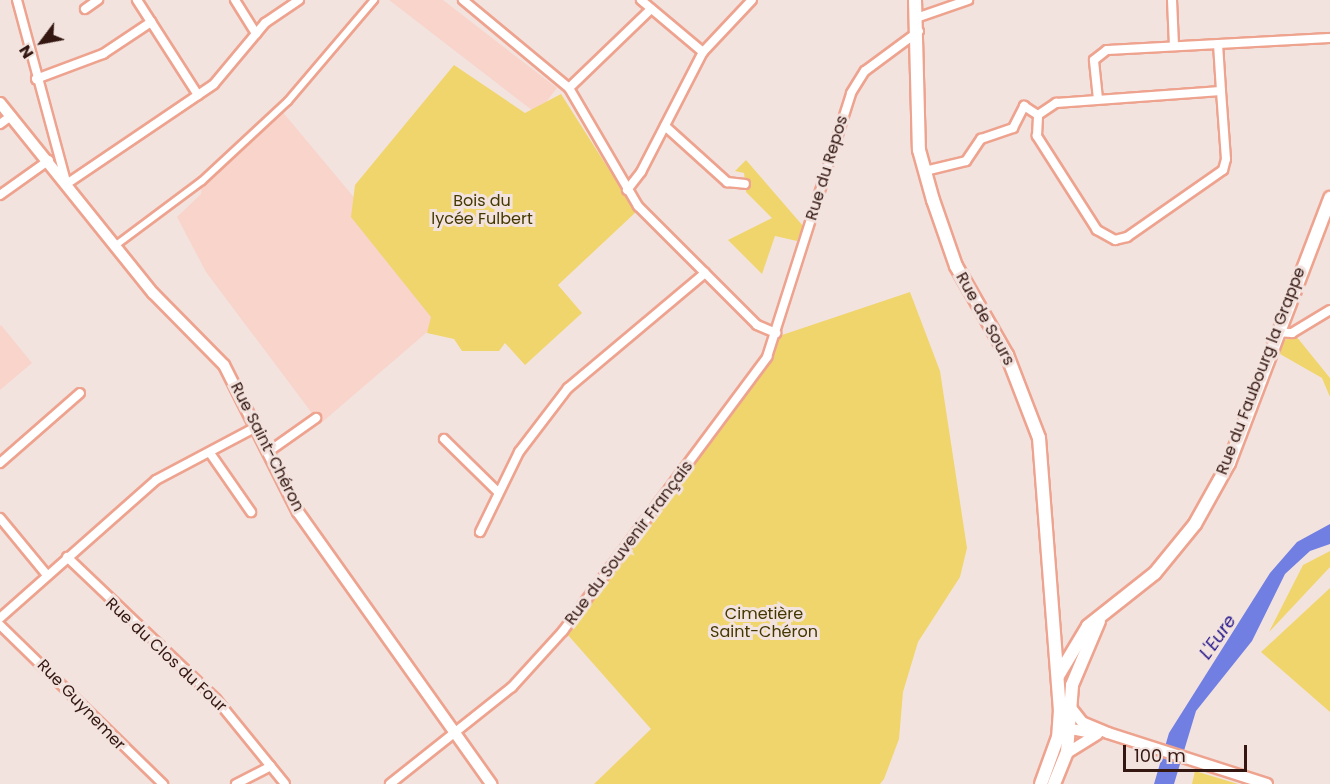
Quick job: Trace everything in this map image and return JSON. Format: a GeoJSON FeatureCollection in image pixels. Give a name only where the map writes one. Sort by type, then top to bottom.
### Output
{"type":"FeatureCollection","features":[{"type":"Feature","properties":{"kind":"main road","name":"Rue de Sours"},"geometry":{"type":"LineString","coordinates":[[915,0],[919,17],[919,150],[952,256],[1007,355],[1039,438],[1058,677]]}},
{"type":"Feature","properties":{"kind":"main road","name":"Rue du Faubourg la Grappe"},"geometry":{"type":"LineString","coordinates":[[1054,784],[1077,725],[1066,709],[1058,677],[1076,641],[1104,612],[1155,573],[1195,524],[1229,463],[1276,332],[1330,198]]}},
{"type":"Feature","properties":{"kind":"main road","name":"Rue du Faubourg la Grappe"},"geometry":{"type":"LineString","coordinates":[[1041,784],[1058,737],[1072,685],[1104,612]]}},
{"type":"Feature","properties":{"kind":"main road","name":"Rue de Sours"},"geometry":{"type":"LineString","coordinates":[[1055,638],[1072,685]]}},
{"type":"Feature","properties":{"kind":"main road"},"geometry":{"type":"LineString","coordinates":[[1055,638],[1076,641]]}},
{"type":"Feature","properties":{"kind":"street"},"geometry":{"type":"LineString","coordinates":[[17,0],[52,140],[67,182],[214,84],[256,34],[299,0]]}},
{"type":"Feature","properties":{"kind":"street"},"geometry":{"type":"LineString","coordinates":[[85,9],[98,0]]}},
{"type":"Feature","properties":{"kind":"street"},"geometry":{"type":"LineString","coordinates":[[137,0],[198,95]]}},
{"type":"Feature","properties":{"kind":"street"},"geometry":{"type":"LineString","coordinates":[[235,0],[256,34]]}},
{"type":"Feature","properties":{"kind":"street"},"geometry":{"type":"LineString","coordinates":[[116,245],[202,181],[288,100],[374,0]]}},
{"type":"Feature","properties":{"kind":"street"},"geometry":{"type":"LineString","coordinates":[[463,0],[569,88],[627,190],[757,325],[776,333]]}},
{"type":"Feature","properties":{"kind":"street"},"geometry":{"type":"LineString","coordinates":[[641,0],[703,52]]}},
{"type":"Feature","properties":{"kind":"street"},"geometry":{"type":"LineString","coordinates":[[627,190],[665,126],[703,52],[752,0]]}},
{"type":"Feature","properties":{"kind":"street"},"geometry":{"type":"LineString","coordinates":[[919,17],[968,0]]}},
{"type":"Feature","properties":{"kind":"street"},"geometry":{"type":"LineString","coordinates":[[1172,0],[1174,46]]}},
{"type":"Feature","properties":{"kind":"street"},"geometry":{"type":"LineString","coordinates":[[569,88],[651,9]]}},
{"type":"Feature","properties":{"kind":"street"},"geometry":{"type":"LineString","coordinates":[[36,79],[103,54],[151,22]]}},
{"type":"Feature","properties":{"kind":"street","name":"Rue du Repos"},"geometry":{"type":"LineString","coordinates":[[776,333],[851,93],[865,71],[919,31]]}},
{"type":"Feature","properties":{"kind":"street"},"geometry":{"type":"LineString","coordinates":[[1098,99],[1097,54],[1174,46],[1330,38]]}},
{"type":"Feature","properties":{"kind":"street"},"geometry":{"type":"LineString","coordinates":[[1038,115],[1037,136],[1098,230],[1115,240],[1127,237],[1223,170],[1218,44]]}},
{"type":"Feature","properties":{"kind":"street"},"geometry":{"type":"LineString","coordinates":[[1038,115],[1056,103],[1221,91]]}},
{"type":"Feature","properties":{"kind":"street","name":"Rue Saint-Chéron"},"geometry":{"type":"LineString","coordinates":[[0,103],[67,182],[153,293],[224,365],[298,512],[454,729],[490,784]]}},
{"type":"Feature","properties":{"kind":"street"},"geometry":{"type":"LineString","coordinates":[[925,171],[966,161],[981,139],[1013,128],[1024,106],[1038,115]]}},
{"type":"Feature","properties":{"kind":"street"},"geometry":{"type":"LineString","coordinates":[[0,124],[11,116]]}},
{"type":"Feature","properties":{"kind":"street"},"geometry":{"type":"LineString","coordinates":[[665,126],[727,182],[745,184]]}},
{"type":"Feature","properties":{"kind":"street"},"geometry":{"type":"LineString","coordinates":[[0,195],[47,158],[52,140]]}},
{"type":"Feature","properties":{"kind":"street"},"geometry":{"type":"LineString","coordinates":[[480,532],[519,452],[568,388],[705,273]]}},
{"type":"Feature","properties":{"kind":"street"},"geometry":{"type":"LineString","coordinates":[[1276,332],[1292,333],[1330,310]]}},
{"type":"Feature","properties":{"kind":"street","name":"Rue du Souvenir Français"},"geometry":{"type":"LineString","coordinates":[[390,784],[454,729],[512,687],[563,631],[767,357],[776,333]]}},
{"type":"Feature","properties":{"kind":"street"},"geometry":{"type":"LineString","coordinates":[[0,463],[80,393]]}},
{"type":"Feature","properties":{"kind":"street"},"geometry":{"type":"LineString","coordinates":[[268,452],[316,418]]}},
{"type":"Feature","properties":{"kind":"street"},"geometry":{"type":"LineString","coordinates":[[0,618],[156,480],[256,427]]}},
{"type":"Feature","properties":{"kind":"street"},"geometry":{"type":"LineString","coordinates":[[444,439],[498,492]]}},
{"type":"Feature","properties":{"kind":"street"},"geometry":{"type":"LineString","coordinates":[[210,453],[251,512]]}},
{"type":"Feature","properties":{"kind":"street"},"geometry":{"type":"LineString","coordinates":[[0,518],[47,575]]}},
{"type":"Feature","properties":{"kind":"street","name":"Rue du Clos du Four"},"geometry":{"type":"LineString","coordinates":[[67,557],[216,699],[285,784]]}},
{"type":"Feature","properties":{"kind":"street","name":"Rue Guynemer"},"geometry":{"type":"LineString","coordinates":[[0,625],[163,784]]}},
{"type":"Feature","properties":{"kind":"street"},"geometry":{"type":"LineString","coordinates":[[1058,737],[1077,725],[1102,734],[1156,747],[1267,784]]}},
{"type":"Feature","properties":{"kind":"street"},"geometry":{"type":"LineString","coordinates":[[1067,753],[1102,734]]}},
{"type":"Feature","properties":{"kind":"street"},"geometry":{"type":"LineString","coordinates":[[236,784],[271,766]]}},
{"type":"Feature","properties":{"kind":"shaded area"},"geometry":{"type":"Polygon","coordinates":[[[389,0],[443,0],[557,88],[537,114],[389,0]]]}},
{"type":"Feature","properties":{"kind":"shaded area"},"geometry":{"type":"Polygon","coordinates":[[[281,110],[424,281],[440,321],[320,424],[206,272],[177,217],[201,194],[202,181],[281,110]]]}},
{"type":"Feature","properties":{"kind":"shaded area"},"geometry":{"type":"Polygon","coordinates":[[[0,326],[32,363],[0,390],[0,326]]]}},
{"type":"Feature","properties":{"kind":"green space","name":"Bois du lycée Fulbert"},"geometry":{"type":"Polygon","coordinates":[[[454,65],[525,113],[561,94],[636,212],[558,285],[582,313],[525,365],[505,343],[499,351],[462,351],[454,339],[427,333],[431,317],[351,217],[355,185],[454,65]]]}},
{"type":"Feature","properties":{"kind":"green space"},"geometry":{"type":"Polygon","coordinates":[[[746,160],[803,226],[797,241],[775,236],[762,274],[728,240],[772,218],[746,192],[744,173],[735,171],[746,160]]]}},
{"type":"Feature","properties":{"kind":"green space","name":"Cimetière Saint-Chéron"},"geometry":{"type":"Polygon","coordinates":[[[910,292],[940,371],[967,548],[960,577],[918,642],[903,692],[899,739],[884,779],[880,784],[594,784],[651,729],[567,634],[782,335],[910,292]]]}},
{"type":"Feature","properties":{"kind":"green space"},"geometry":{"type":"Polygon","coordinates":[[[1296,336],[1330,378],[1330,397],[1322,378],[1280,354],[1282,341],[1296,336]]]}},
{"type":"Feature","properties":{"kind":"green space"},"geometry":{"type":"Polygon","coordinates":[[[1330,551],[1330,567],[1269,632],[1303,565],[1330,551]]]}},
{"type":"Feature","properties":{"kind":"green space"},"geometry":{"type":"Polygon","coordinates":[[[1330,588],[1330,712],[1261,652],[1330,588]]]}},
{"type":"Feature","properties":{"kind":"green space"},"geometry":{"type":"Polygon","coordinates":[[[1195,771],[1238,784],[1192,784],[1195,771]]]}},
{"type":"Feature","properties":{"kind":"water"},"geometry":{"type":"Polygon","coordinates":[[[1330,524],[1330,544],[1310,551],[1285,574],[1252,641],[1196,711],[1174,784],[1154,784],[1169,733],[1270,573],[1297,542],[1330,524]]]}},
{"type":"Feature","properties":{"kind":"water label","name":"L'Eure"},"geometry":{"type":"Point","coordinates":[1218,637]}}]}
